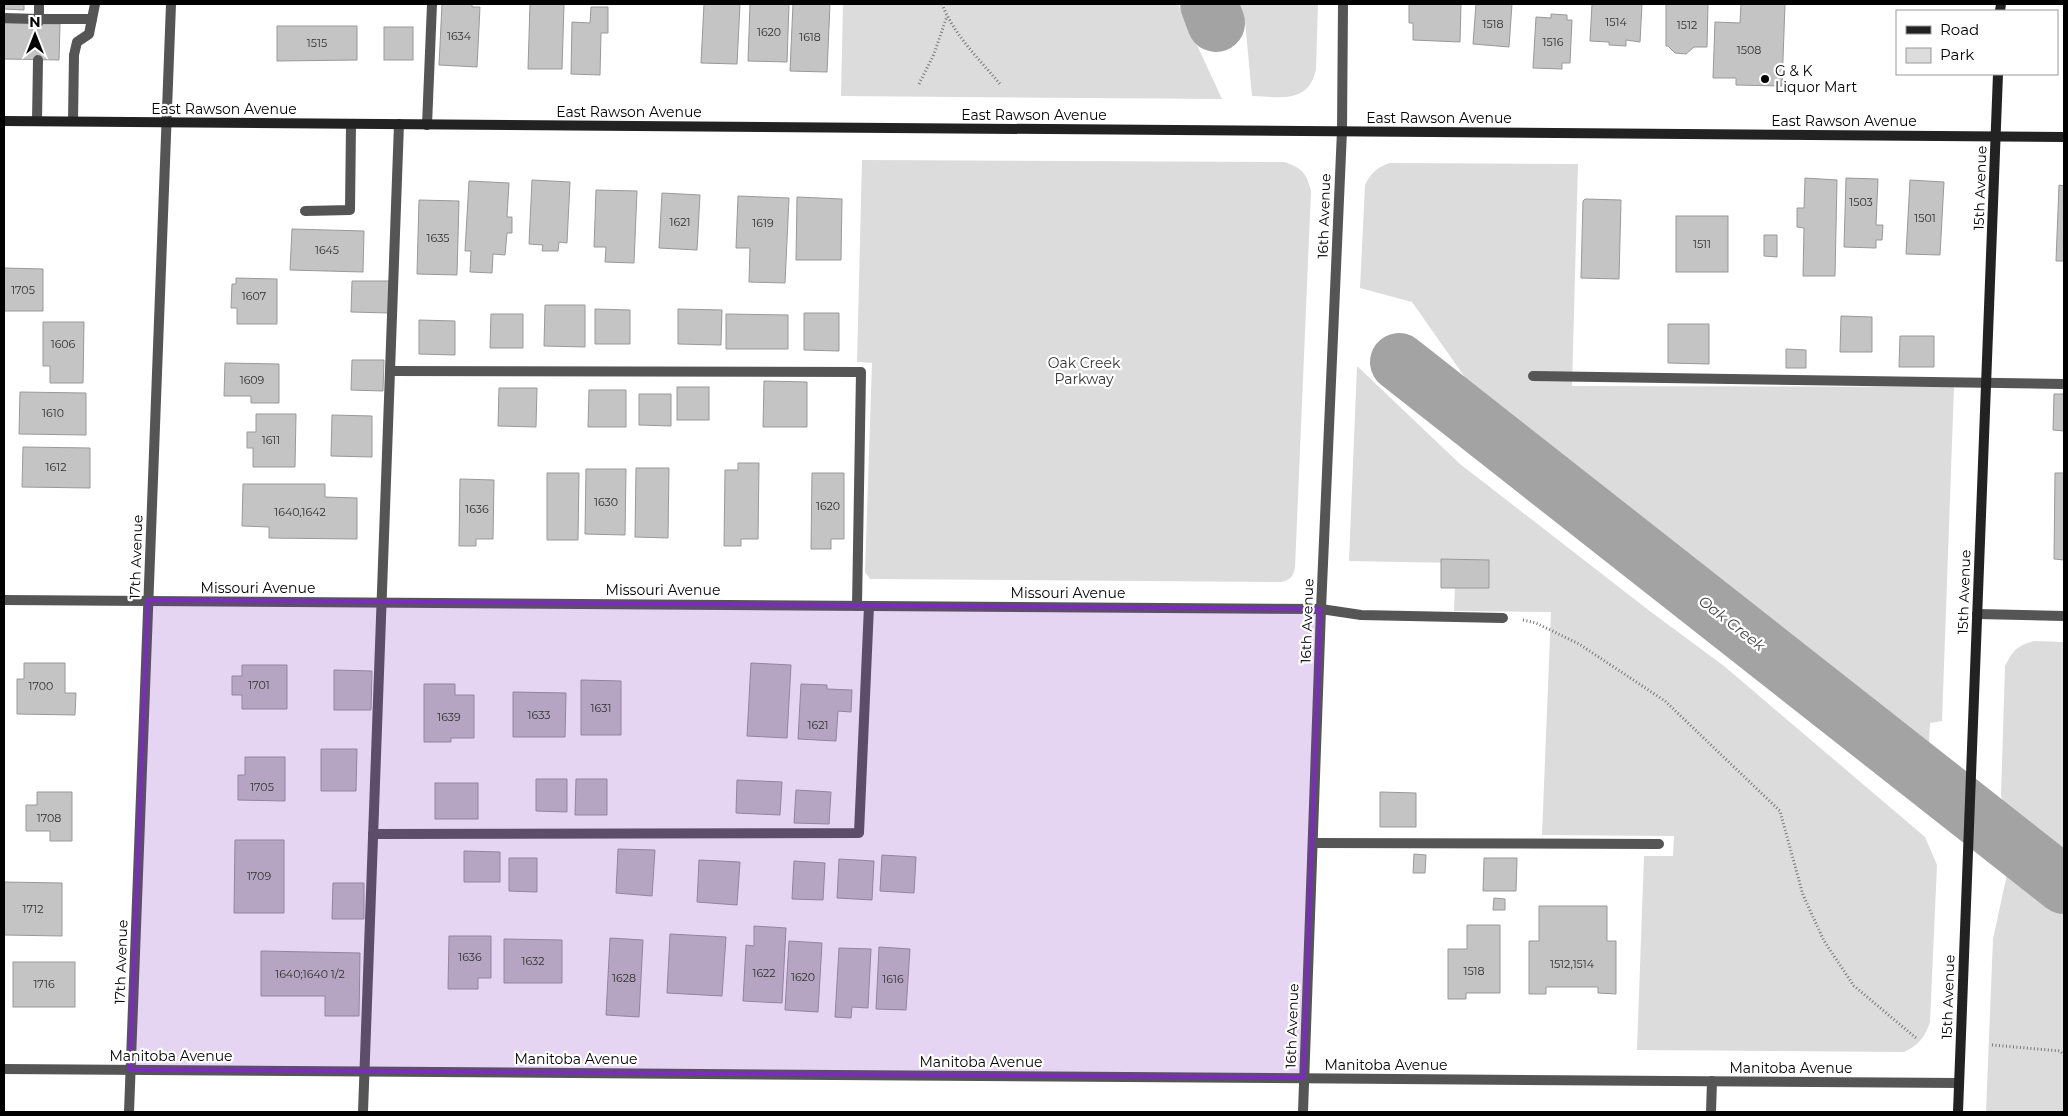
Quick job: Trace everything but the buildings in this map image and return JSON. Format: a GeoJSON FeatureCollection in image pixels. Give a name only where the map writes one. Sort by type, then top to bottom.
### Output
{"type":"FeatureCollection","features":[{"type":"Feature","properties":{"kind":"main road","name":"15th Avenue"},"geometry":{"type":"LineString","coordinates":[[1958,1112],[1998,75]]}},
{"type":"Feature","properties":{"kind":"main road","name":"East Rawson Avenue"},"geometry":{"type":"LineString","coordinates":[[4,121],[2064,137]]}},
{"type":"Feature","properties":{"kind":"street"},"geometry":{"type":"LineString","coordinates":[[38,21],[39,4]]}},
{"type":"Feature","properties":{"kind":"street"},"geometry":{"type":"LineString","coordinates":[[73,122],[74,55],[77,42],[89,34],[95,4]]}},
{"type":"Feature","properties":{"kind":"street","name":"17th Avenue"},"geometry":{"type":"LineString","coordinates":[[129,1112],[171,4]]}},
{"type":"Feature","properties":{"kind":"street"},"geometry":{"type":"LineString","coordinates":[[427,125],[432,4]]}},
{"type":"Feature","properties":{"kind":"street"},"geometry":{"type":"LineString","coordinates":[[1342,131],[1344,4]]}},
{"type":"Feature","properties":{"kind":"street"},"geometry":{"type":"LineString","coordinates":[[4,18],[38,21],[92,19]]}},
{"type":"Feature","properties":{"kind":"street"},"geometry":{"type":"LineString","coordinates":[[37,122],[38,60]]}},
{"type":"Feature","properties":{"kind":"street"},"geometry":{"type":"LineString","coordinates":[[305,212],[350,210],[351,124]]}},
{"type":"Feature","properties":{"kind":"street"},"geometry":{"type":"LineString","coordinates":[[363,1112],[399,124]]}},
{"type":"Feature","properties":{"kind":"street","name":"16th Avenue"},"geometry":{"type":"LineString","coordinates":[[1303,1112],[1321,609],[1342,131]]}},
{"type":"Feature","properties":{"kind":"street"},"geometry":{"type":"LineString","coordinates":[[390,371],[861,372],[857,606]]}},
{"type":"Feature","properties":{"kind":"street"},"geometry":{"type":"LineString","coordinates":[[1533,376],[2064,384]]}},
{"type":"Feature","properties":{"kind":"street","name":"Missouri Avenue"},"geometry":{"type":"LineString","coordinates":[[4,600],[1321,609],[1361,615],[1503,618]]}},
{"type":"Feature","properties":{"kind":"street"},"geometry":{"type":"LineString","coordinates":[[374,834],[859,833],[869,606]]}},
{"type":"Feature","properties":{"kind":"street"},"geometry":{"type":"LineString","coordinates":[[1977,614],[2064,616]]}},
{"type":"Feature","properties":{"kind":"street"},"geometry":{"type":"LineString","coordinates":[[1312,843],[1659,844]]}},
{"type":"Feature","properties":{"kind":"street","name":"Manitoba Avenue"},"geometry":{"type":"LineString","coordinates":[[4,1069],[1959,1083]]}},
{"type":"Feature","properties":{"kind":"street"},"geometry":{"type":"LineString","coordinates":[[1711,1112],[1712,1081]]}},
{"type":"Feature","properties":{"kind":"path"},"geometry":{"type":"LineString","coordinates":[[942,4],[959,35],[1000,84]]}},
{"type":"Feature","properties":{"kind":"path"},"geometry":{"type":"LineString","coordinates":[[919,84],[934,54],[947,16]]}},
{"type":"Feature","properties":{"kind":"path"},"geometry":{"type":"LineString","coordinates":[[1503,618],[1520,619],[1536,623],[1579,644],[1665,701],[1780,811],[1803,895],[1824,941],[1854,986],[1916,1038]]}},
{"type":"Feature","properties":{"kind":"path"},"geometry":{"type":"LineString","coordinates":[[1992,1045],[2060,1051],[2064,1055]]}},
{"type":"Feature","properties":{"kind":"highlighted area"},"geometry":{"type":"Polygon","coordinates":[[[148,600],[1321,609],[1304,1078],[130,1070],[148,600]]]}},
{"type":"Feature","properties":{"kind":"green space"},"geometry":{"type":"Polygon","coordinates":[[[843,4],[1178,4],[1222,99],[841,96],[843,4]]]}},
{"type":"Feature","properties":{"kind":"green space"},"geometry":{"type":"Polygon","coordinates":[[[1238,4],[1318,4],[1316,69],[1307,88],[1292,96],[1252,96],[1245,21],[1238,4]]]}},
{"type":"Feature","properties":{"kind":"green space","name":"Oak Creek Parkway"},"geometry":{"type":"Polygon","coordinates":[[[862,160],[1284,162],[1299,169],[1305,175],[1311,191],[1295,568],[1291,578],[1281,582],[870,579],[865,572],[872,363],[857,362],[862,160]]]}},
{"type":"Feature","properties":{"kind":"green space"},"geometry":{"type":"Polygon","coordinates":[[[1390,163],[1578,164],[1572,386],[1954,387],[1942,721],[1930,723],[1928,766],[1490,413],[1412,302],[1360,288],[1365,185],[1375,171],[1381,166],[1390,163]]]}},
{"type":"Feature","properties":{"kind":"green space"},"geometry":{"type":"Polygon","coordinates":[[[1357,366],[1460,464],[1724,666],[1925,837],[1937,865],[1930,1022],[1924,1036],[1918,1043],[1904,1052],[1637,1050],[1644,856],[1673,856],[1674,836],[1542,835],[1551,612],[1454,611],[1456,563],[1349,561],[1357,366]]]}},
{"type":"Feature","properties":{"kind":"green space"},"geometry":{"type":"Polygon","coordinates":[[[2034,641],[2064,642],[2064,861],[2013,827],[2001,796],[2005,666],[2016,649],[2034,641]]]}},
{"type":"Feature","properties":{"kind":"green space"},"geometry":{"type":"Polygon","coordinates":[[[2009,865],[2064,915],[2064,1112],[1986,1112],[1993,939],[2009,865]]]}},
{"type":"Feature","properties":{"kind":"waterway","name":"Oak Creek"},"geometry":{"type":"LineString","coordinates":[[1209,4],[1216,23]]}},
{"type":"Feature","properties":{"kind":"waterway","name":"Oak Creek"},"geometry":{"type":"LineString","coordinates":[[1399,362],[2064,885]]}},
{"type":"Feature","properties":{"kind":"place","name":"G & K Liquor Mart"},"geometry":{"type":"Point","coordinates":[1765,79]}}]}
